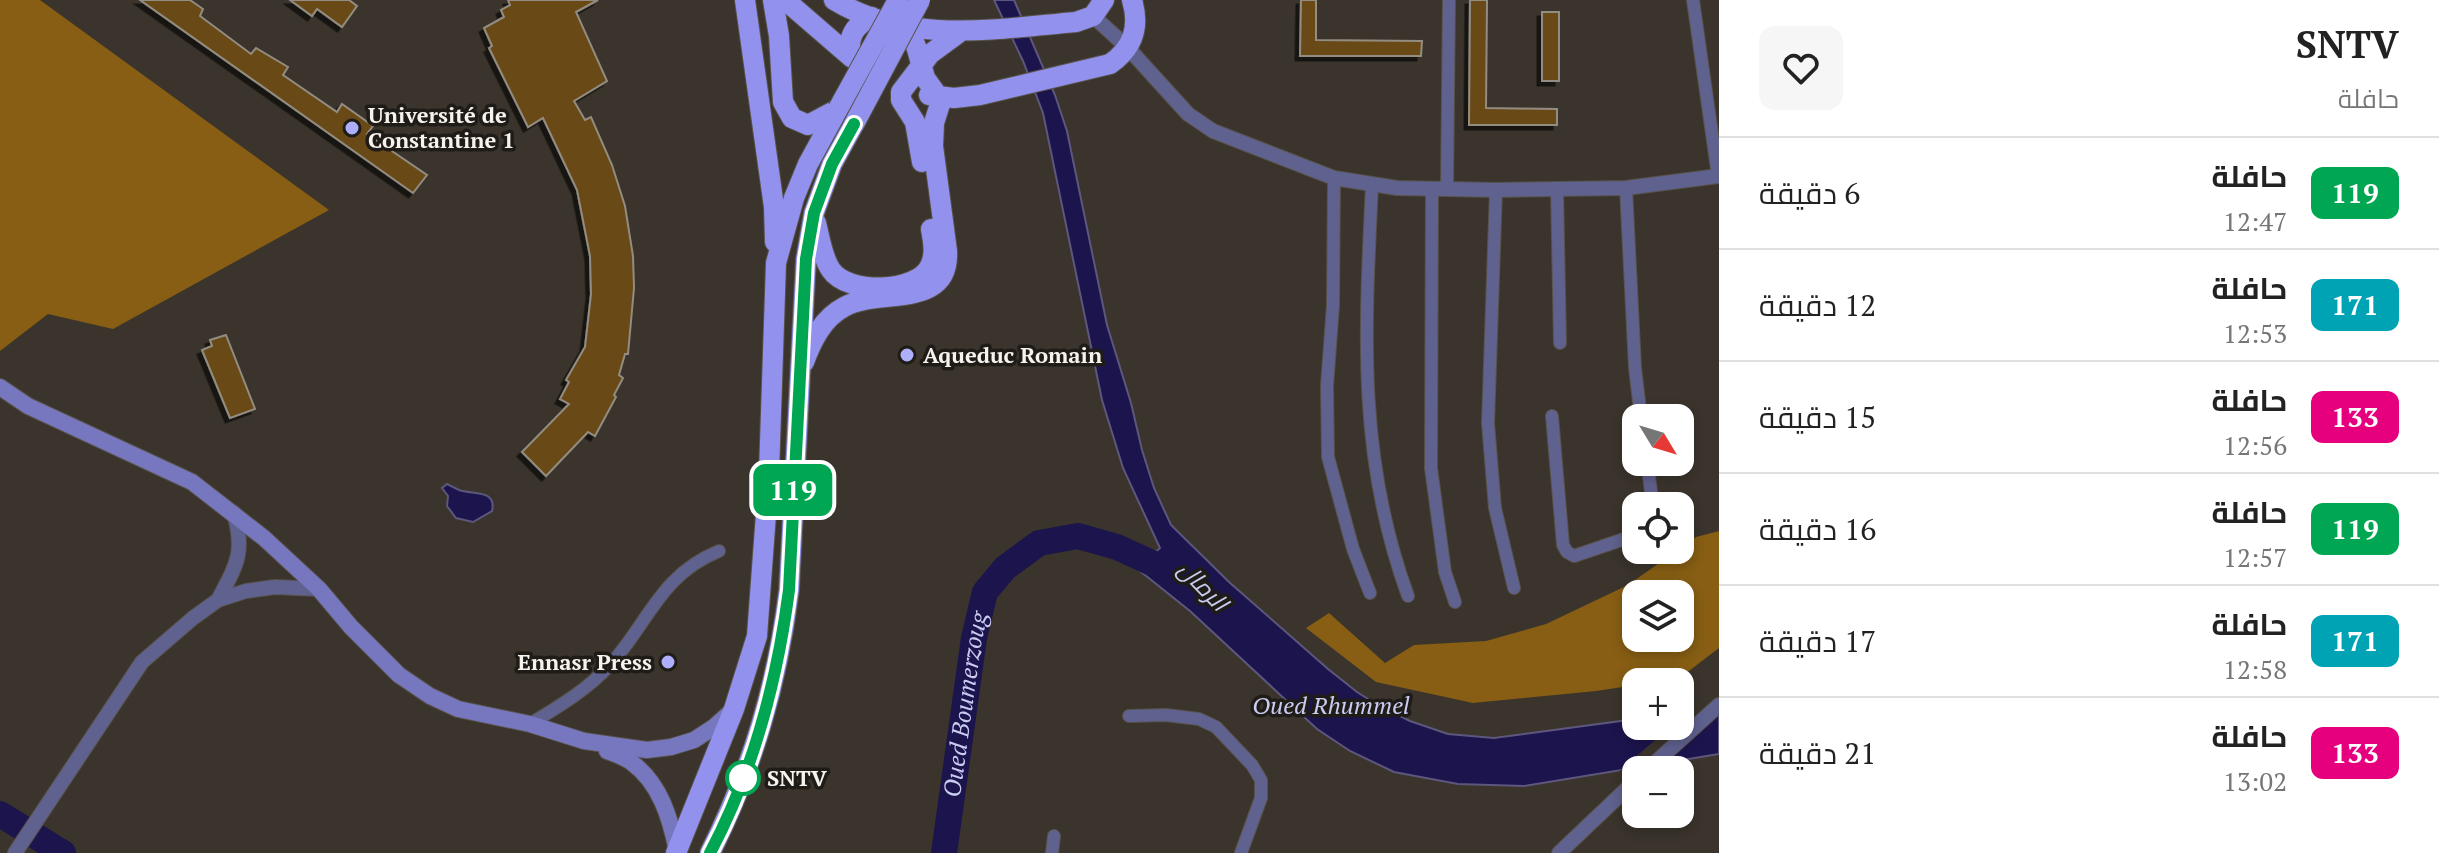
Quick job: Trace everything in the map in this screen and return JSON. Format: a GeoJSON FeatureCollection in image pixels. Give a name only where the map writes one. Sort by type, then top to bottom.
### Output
{"type":"FeatureCollection","features":[{"type":"Feature","properties":{"kind":"highway"},"geometry":{"type":"LineString","coordinates":[[676,852],[734,709],[759,622],[769,473],[776,263],[774,207],[745,0]]}},
{"type":"Feature","properties":{"kind":"highway"},"geometry":{"type":"LineString","coordinates":[[773,0],[779,36],[783,102],[792,118],[808,125],[838,109]]}},
{"type":"Feature","properties":{"kind":"highway"},"geometry":{"type":"LineString","coordinates":[[785,0],[851,57],[903,87],[954,98],[1098,68],[1120,58],[1134,37],[1137,25],[1132,0]]}},
{"type":"Feature","properties":{"kind":"highway"},"geometry":{"type":"LineString","coordinates":[[834,0],[872,17],[908,27],[960,32],[1091,13]]}},
{"type":"Feature","properties":{"kind":"highway"},"geometry":{"type":"LineString","coordinates":[[776,263],[808,164],[898,0]]}},
{"type":"Feature","properties":{"kind":"highway"},"geometry":{"type":"LineString","coordinates":[[710,853],[729,815],[757,742],[782,644],[789,590],[806,259],[814,213],[832,164],[920,0]]}},
{"type":"Feature","properties":{"kind":"highway"},"geometry":{"type":"LineString","coordinates":[[851,57],[853,32],[864,20],[872,17]]}},
{"type":"Feature","properties":{"kind":"highway"},"geometry":{"type":"LineString","coordinates":[[799,377],[813,341],[837,311],[861,300],[920,292],[939,282],[945,273],[947,251],[932,134],[940,107],[938,96],[928,84],[908,27]]}},
{"type":"Feature","properties":{"kind":"highway"},"geometry":{"type":"LineString","coordinates":[[814,213],[826,263],[844,282],[860,288],[906,284],[924,275],[934,256],[919,139],[915,122],[900,94],[921,64],[939,46],[960,32]]}},
{"type":"Feature","properties":{"kind":"main road"},"geometry":{"type":"LineString","coordinates":[[0,387],[28,406],[192,482],[234,513],[319,589],[351,627],[399,675],[430,696],[458,709],[530,724],[584,741],[630,761],[654,786],[670,818],[676,852]]}},
{"type":"Feature","properties":{"kind":"main road"},"geometry":{"type":"LineString","coordinates":[[584,741],[647,750],[671,747],[694,740],[734,709]]}},
{"type":"Feature","properties":{"kind":"street"},"geometry":{"type":"LineString","coordinates":[[1449,0],[1431,468],[1445,572],[1455,602]]}},
{"type":"Feature","properties":{"kind":"street"},"geometry":{"type":"LineString","coordinates":[[1091,13],[1128,48],[1188,114],[1213,131],[1334,178],[1397,188],[1626,188],[1718,176],[1693,0]]}},
{"type":"Feature","properties":{"kind":"street"},"geometry":{"type":"LineString","coordinates":[[1334,178],[1333,305],[1327,386],[1328,457],[1353,549],[1370,593]]}},
{"type":"Feature","properties":{"kind":"street"},"geometry":{"type":"LineString","coordinates":[[1372,185],[1366,380],[1371,444],[1390,545],[1408,596]]}},
{"type":"Feature","properties":{"kind":"street"},"geometry":{"type":"LineString","coordinates":[[1626,188],[1639,404]]}},
{"type":"Feature","properties":{"kind":"street"},"geometry":{"type":"LineString","coordinates":[[1557,189],[1560,343]]}},
{"type":"Feature","properties":{"kind":"street"},"geometry":{"type":"LineString","coordinates":[[1496,190],[1488,423],[1495,508],[1514,588]]}},
{"type":"Feature","properties":{"kind":"street"},"geometry":{"type":"LineString","coordinates":[[1552,416],[1563,545],[1574,556],[1622,540]]}},
{"type":"Feature","properties":{"kind":"street"},"geometry":{"type":"LineString","coordinates":[[218,600],[237,564],[240,533],[234,513]]}},
{"type":"Feature","properties":{"kind":"street"},"geometry":{"type":"LineString","coordinates":[[530,724],[594,681],[620,653],[674,579],[695,562],[719,551]]}},
{"type":"Feature","properties":{"kind":"street"},"geometry":{"type":"LineString","coordinates":[[15,853],[142,662],[193,618],[232,594],[275,587],[319,589]]}},
{"type":"Feature","properties":{"kind":"street"},"geometry":{"type":"LineString","coordinates":[[1663,756],[1719,705]]}},
{"type":"Feature","properties":{"kind":"street"},"geometry":{"type":"LineString","coordinates":[[1129,716],[1166,715],[1199,719],[1216,727],[1252,765],[1261,780],[1261,798],[1241,853]]}},
{"type":"Feature","properties":{"kind":"street"},"geometry":{"type":"LineString","coordinates":[[1559,853],[1622,793]]}},
{"type":"Feature","properties":{"kind":"street"},"geometry":{"type":"LineString","coordinates":[[1052,853],[1054,836]]}},
{"type":"Feature","properties":{"kind":"shaded area"},"geometry":{"type":"Polygon","coordinates":[[[0,0],[40,0],[329,210],[113,329],[48,314],[0,351],[0,0]]]}},
{"type":"Feature","properties":{"kind":"shaded area"},"geometry":{"type":"Polygon","coordinates":[[[1719,531],[1719,648],[1693,668],[1622,668],[1622,687],[1473,703],[1376,682],[1306,628],[1329,613],[1385,663],[1414,645],[1486,641],[1546,624],[1622,588],[1622,652],[1694,652],[1694,580],[1635,580],[1658,564],[1694,564],[1694,538],[1719,531]]]}},
{"type":"Feature","properties":{"kind":"water","name":"Oued Rhummel"},"geometry":{"type":"Polygon","coordinates":[[[994,0],[1014,0],[1055,95],[1067,131],[1107,325],[1154,488],[1171,525],[1229,582],[1328,669],[1357,692],[1410,721],[1448,734],[1494,738],[1622,721],[1622,740],[1694,740],[1694,711],[1719,707],[1719,754],[1694,758],[1622,756],[1622,770],[1524,786],[1458,784],[1394,772],[1350,751],[1317,729],[1190,611],[1130,563],[1140,549],[1152,555],[1160,548],[1123,468],[1102,400],[1043,113],[994,0]]]}},
{"type":"Feature","properties":{"kind":"water"},"geometry":{"type":"Polygon","coordinates":[[[447,484],[487,496],[493,504],[492,511],[473,522],[456,518],[447,506],[448,496],[442,488],[447,484]]]}},
{"type":"Feature","properties":{"kind":"pier"},"geometry":{"type":"Polygon","coordinates":[[[1719,703],[1694,724],[1694,707],[1719,703]]]}},
{"type":"Feature","properties":{"kind":"pier"},"geometry":{"type":"Polygon","coordinates":[[[1655,740],[1676,740],[1657,756],[1637,756],[1655,740]]]}},
{"type":"Feature","properties":{"kind":"building"},"geometry":{"type":"Polygon","coordinates":[[[140,0],[190,0],[203,9],[200,16],[251,54],[256,48],[288,67],[283,75],[337,112],[342,104],[373,126],[367,134],[427,175],[413,193],[140,0]]]}},
{"type":"Feature","properties":{"kind":"building"},"geometry":{"type":"Polygon","coordinates":[[[290,0],[349,0],[357,6],[342,27],[317,9],[312,16],[290,0]]]}},
{"type":"Feature","properties":{"kind":"building"},"geometry":{"type":"Polygon","coordinates":[[[508,0],[598,0],[576,12],[607,81],[574,101],[585,120],[591,117],[612,165],[625,206],[633,256],[634,288],[628,354],[625,354],[619,375],[623,378],[614,395],[616,397],[595,436],[588,432],[546,476],[522,452],[569,404],[560,399],[569,382],[566,380],[585,347],[591,294],[590,256],[577,190],[543,118],[528,127],[489,48],[492,46],[484,28],[504,17],[501,10],[510,5],[508,0]]]}},
{"type":"Feature","properties":{"kind":"building"},"geometry":{"type":"Polygon","coordinates":[[[1301,0],[1316,0],[1316,40],[1422,41],[1421,56],[1300,56],[1301,0]]]}},
{"type":"Feature","properties":{"kind":"building"},"geometry":{"type":"Polygon","coordinates":[[[1470,0],[1487,0],[1486,108],[1557,109],[1557,125],[1469,125],[1470,0]]]}},
{"type":"Feature","properties":{"kind":"building"},"geometry":{"type":"Polygon","coordinates":[[[1542,12],[1559,12],[1559,81],[1542,81],[1542,12]]]}},
{"type":"Feature","properties":{"kind":"building"},"geometry":{"type":"Polygon","coordinates":[[[226,335],[255,409],[230,418],[202,350],[212,346],[210,340],[226,335]]]}},
{"type":"Feature","properties":{"kind":"waterway","name":"Oued Boumerzoug"},"geometry":{"type":"LineString","coordinates":[[944,853],[974,638],[985,592],[1005,568],[1039,543],[1078,536],[1117,547],[1167,570]]}},
{"type":"Feature","properties":{"kind":"waterway","name":"Oued Boumerzoug"},"geometry":{"type":"LineString","coordinates":[[0,814],[63,853]]}},
{"type":"Feature","properties":{"kind":"bus line","name":"119"},"geometry":{"type":"LineString","coordinates":[[710,853],[729,815],[757,742],[782,644],[789,590],[806,259],[814,213],[832,164],[854,124]]}},
{"type":"Feature","properties":{"kind":"place","name":"Université de Constantine 1"},"geometry":{"type":"Point","coordinates":[352,128]}},
{"type":"Feature","properties":{"kind":"place","name":"Aqueduc Romain"},"geometry":{"type":"Point","coordinates":[907,355]}},
{"type":"Feature","properties":{"kind":"place","name":"Ennasr Press"},"geometry":{"type":"Point","coordinates":[668,662]}},
{"type":"Feature","properties":{"kind":"place","name":"SNTV"},"geometry":{"type":"Point","coordinates":[743,778]}},
{"type":"Feature","properties":{"kind":"water label","name":"الرمال"},"geometry":{"type":"Point","coordinates":[1203,586]}}]}
